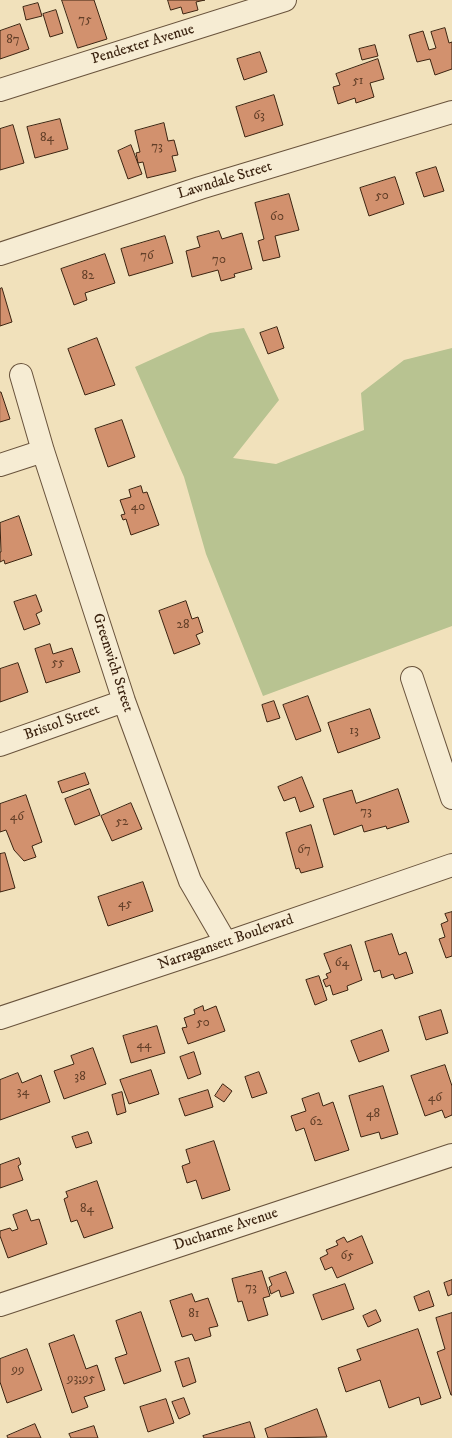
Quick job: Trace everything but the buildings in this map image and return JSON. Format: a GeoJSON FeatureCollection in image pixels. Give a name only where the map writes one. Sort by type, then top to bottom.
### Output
{"type":"FeatureCollection","features":[{"type":"Feature","properties":{"kind":"street","name":"Pendexter Avenue"},"geometry":{"type":"LineString","coordinates":[[0,90],[285,0]]}},
{"type":"Feature","properties":{"kind":"street","name":"Lawndale Street"},"geometry":{"type":"LineString","coordinates":[[0,254],[200,188],[452,112]]}},
{"type":"Feature","properties":{"kind":"street","name":"Greenwich Street"},"geometry":{"type":"LineString","coordinates":[[21,375],[124,701],[190,881],[226,943]]}},
{"type":"Feature","properties":{"kind":"street"},"geometry":{"type":"LineString","coordinates":[[0,466],[44,451]]}},
{"type":"Feature","properties":{"kind":"street"},"geometry":{"type":"LineString","coordinates":[[412,678],[452,798]]}},
{"type":"Feature","properties":{"kind":"street","name":"Bristol Street"},"geometry":{"type":"LineString","coordinates":[[0,746],[124,701]]}},
{"type":"Feature","properties":{"kind":"street","name":"Narragansett Boulevard"},"geometry":{"type":"LineString","coordinates":[[0,1018],[452,866]]}},
{"type":"Feature","properties":{"kind":"street","name":"Ducharme Avenue"},"geometry":{"type":"LineString","coordinates":[[0,1305],[452,1155]]}},
{"type":"Feature","properties":{"kind":"green space"},"geometry":{"type":"Polygon","coordinates":[[[244,328],[279,400],[233,458],[276,464],[364,430],[361,393],[404,360],[452,348],[452,626],[263,696],[206,554],[184,477],[135,367],[210,333],[244,328]]]}}]}
